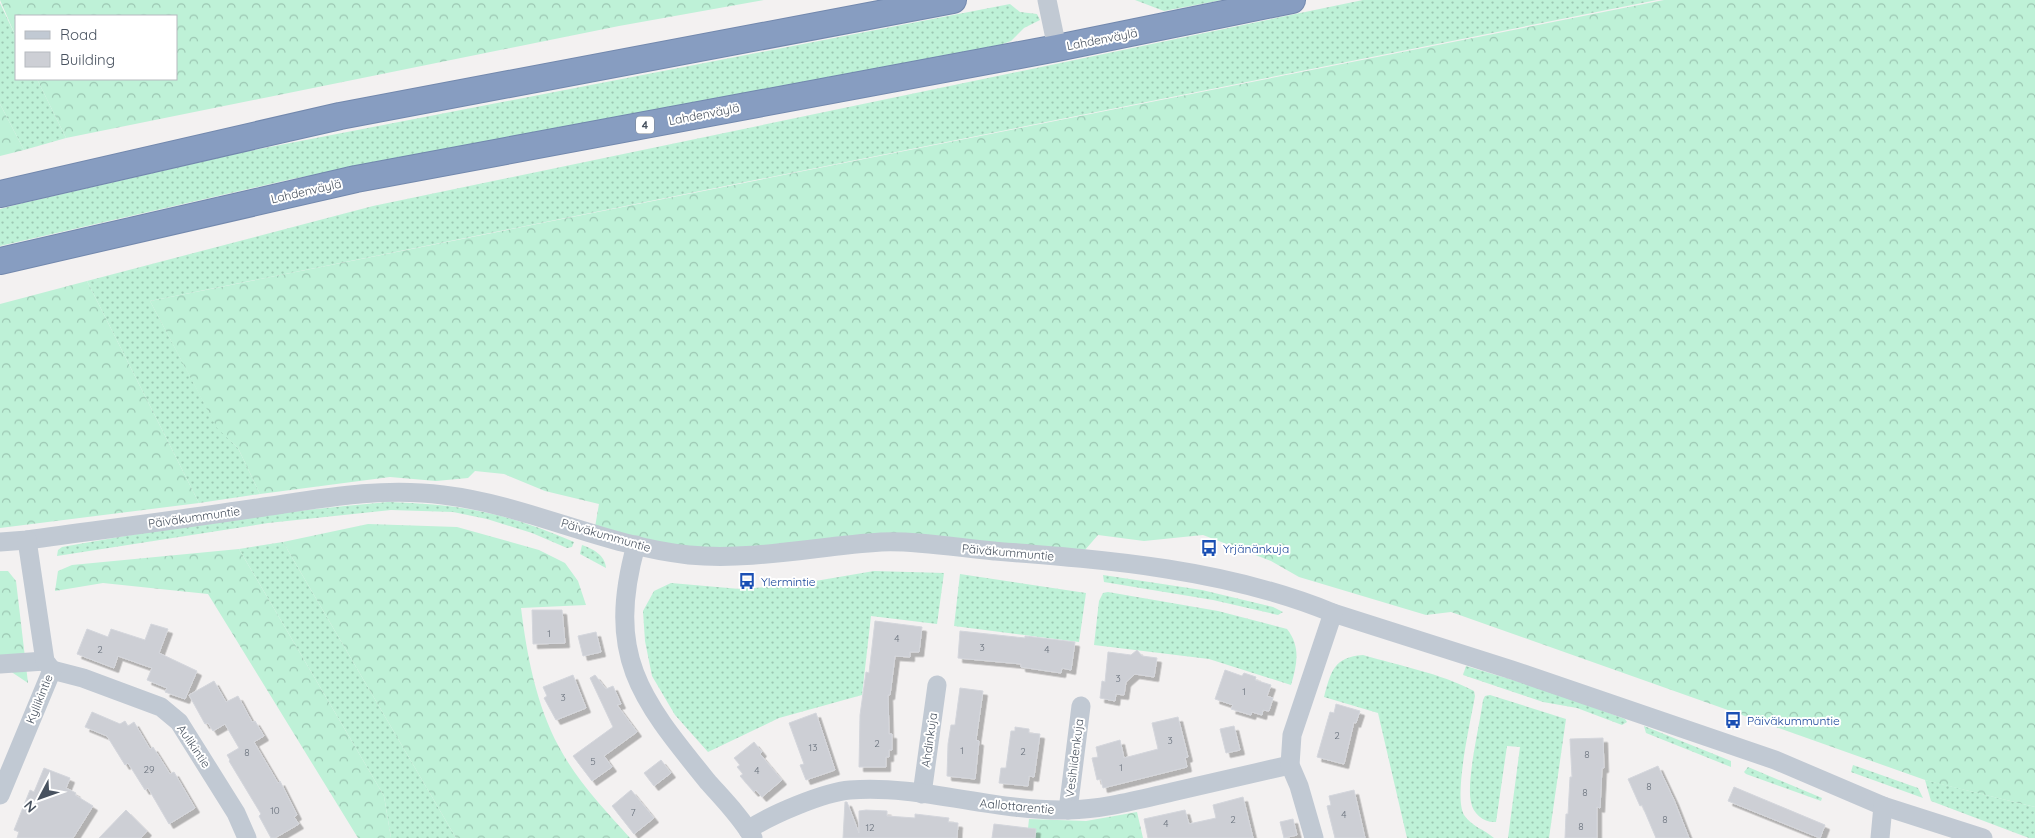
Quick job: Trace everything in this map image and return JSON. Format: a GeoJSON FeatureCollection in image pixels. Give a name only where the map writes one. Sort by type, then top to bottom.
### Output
{"type":"FeatureCollection","features":[{"type":"Feature","properties":{"kind":"highway"},"geometry":{"type":"LineString","coordinates":[[0,194],[340,116],[953,0]]}},
{"type":"Feature","properties":{"kind":"highway","name":"Lahdenväylä"},"geometry":{"type":"LineString","coordinates":[[0,261],[356,179],[1057,48],[1292,0]]}},
{"type":"Feature","properties":{"kind":"street"},"geometry":{"type":"LineString","coordinates":[[1047,0],[1057,48]]}},
{"type":"Feature","properties":{"kind":"street","name":"Päiväkummuntie"},"geometry":{"type":"LineString","coordinates":[[0,542],[27,540],[330,496],[389,491],[440,494],[488,501],[636,545],[688,555],[746,556],[884,542],[1086,558],[1158,567],[1226,580],[1294,598],[1333,613],[1512,670],[1776,760],[1883,806],[1983,838]]}},
{"type":"Feature","properties":{"kind":"street","name":"Kyllikintie"},"geometry":{"type":"LineString","coordinates":[[0,795],[48,665],[27,540]]}},
{"type":"Feature","properties":{"kind":"street"},"geometry":{"type":"LineString","coordinates":[[636,545],[628,575],[625,616],[630,664],[651,707],[751,834]]}},
{"type":"Feature","properties":{"kind":"street"},"geometry":{"type":"LineString","coordinates":[[1314,838],[1299,786],[1290,765],[1292,735],[1333,613]]}},
{"type":"Feature","properties":{"kind":"street","name":"Aulikintie"},"geometry":{"type":"LineString","coordinates":[[0,664],[48,665],[161,707],[179,722],[236,813],[247,838]]}},
{"type":"Feature","properties":{"kind":"street","name":"Ahdinkuja"},"geometry":{"type":"LineString","coordinates":[[922,794],[937,685]]}},
{"type":"Feature","properties":{"kind":"street","name":"Vesihiidenkuja"},"geometry":{"type":"LineString","coordinates":[[1068,810],[1081,706]]}},
{"type":"Feature","properties":{"kind":"street","name":"Aallottarentie"},"geometry":{"type":"LineString","coordinates":[[751,834],[764,820],[841,791],[894,791],[998,805],[1068,810],[1109,807],[1290,765]]}},
{"type":"Feature","properties":{"kind":"street"},"geometry":{"type":"LineString","coordinates":[[1880,838],[1883,806]]}},
{"type":"Feature","properties":{"kind":"green space"},"geometry":{"type":"Polygon","coordinates":[[[0,0],[764,0],[619,26],[66,138],[37,80],[178,80],[178,15],[15,15],[15,35],[0,0]]]}},
{"type":"Feature","properties":{"kind":"green space"},"geometry":{"type":"Polygon","coordinates":[[[1135,0],[1222,0],[1164,11],[1135,0]]]}},
{"type":"Feature","properties":{"kind":"green space"},"geometry":{"type":"Polygon","coordinates":[[[1363,0],[1657,0],[150,301],[217,427],[238,448],[260,494],[199,503],[87,281],[373,206],[1363,0]]]}},
{"type":"Feature","properties":{"kind":"green space"},"geometry":{"type":"Polygon","coordinates":[[[1664,0],[2035,0],[2035,807],[1928,781],[1451,612],[1426,615],[1299,577],[1271,561],[1203,535],[1144,541],[1098,535],[1078,558],[884,542],[746,556],[594,533],[599,504],[545,491],[504,474],[475,471],[468,478],[436,481],[390,477],[260,494],[238,448],[217,428],[150,301],[1664,0]]]}},
{"type":"Feature","properties":{"kind":"green space"},"geometry":{"type":"Polygon","coordinates":[[[0,3],[15,35],[15,80],[37,80],[66,138],[24,150],[0,104],[0,3]]]}},
{"type":"Feature","properties":{"kind":"green space"},"geometry":{"type":"Polygon","coordinates":[[[1010,4],[1020,12],[1037,14],[1040,20],[1024,28],[1011,41],[1000,45],[292,179],[0,246],[0,209],[19,204],[244,152],[1010,4]]]}},
{"type":"Feature","properties":{"kind":"green space"},"geometry":{"type":"Polygon","coordinates":[[[0,104],[24,150],[0,156],[0,104]]]}},
{"type":"Feature","properties":{"kind":"green space"},"geometry":{"type":"Polygon","coordinates":[[[87,281],[199,503],[0,528],[0,304],[87,281]]]}},
{"type":"Feature","properties":{"kind":"green space"},"geometry":{"type":"Polygon","coordinates":[[[388,502],[438,505],[483,512],[527,524],[574,542],[572,547],[567,548],[532,533],[487,519],[453,512],[391,510],[268,523],[57,556],[58,550],[62,547],[143,533],[225,520],[388,502]]]}},
{"type":"Feature","properties":{"kind":"green space"},"geometry":{"type":"Polygon","coordinates":[[[368,524],[457,527],[539,550],[565,563],[578,581],[586,605],[521,608],[526,644],[538,697],[551,731],[566,760],[592,795],[630,838],[456,838],[283,542],[368,524]]]}},
{"type":"Feature","properties":{"kind":"green space"},"geometry":{"type":"Polygon","coordinates":[[[283,542],[456,838],[391,838],[384,796],[239,549],[283,542]]]}},
{"type":"Feature","properties":{"kind":"green space"},"geometry":{"type":"Polygon","coordinates":[[[582,545],[601,556],[606,568],[580,554],[582,545]]]}},
{"type":"Feature","properties":{"kind":"green space"},"geometry":{"type":"Polygon","coordinates":[[[239,549],[384,796],[391,838],[358,838],[208,594],[103,583],[55,591],[58,571],[72,565],[239,549]]]}},
{"type":"Feature","properties":{"kind":"green space"},"geometry":{"type":"Polygon","coordinates":[[[0,571],[8,571],[16,581],[28,683],[10,671],[0,671],[0,571]]]}},
{"type":"Feature","properties":{"kind":"green space"},"geometry":{"type":"Polygon","coordinates":[[[874,571],[944,573],[937,624],[871,616],[862,695],[779,718],[708,752],[675,715],[652,676],[645,641],[643,611],[654,591],[671,583],[740,589],[792,585],[874,571]]]}},
{"type":"Feature","properties":{"kind":"green space"},"geometry":{"type":"Polygon","coordinates":[[[960,574],[1086,593],[1079,642],[954,626],[960,574]]]}},
{"type":"Feature","properties":{"kind":"green space"},"geometry":{"type":"Polygon","coordinates":[[[1103,575],[1202,590],[1273,607],[1283,612],[1278,615],[1213,600],[1104,582],[1103,575]]]}},
{"type":"Feature","properties":{"kind":"green space"},"geometry":{"type":"Polygon","coordinates":[[[1108,592],[1218,611],[1287,629],[1296,649],[1295,670],[1291,685],[1209,659],[1094,645],[1099,601],[1103,593],[1108,592]]]}},
{"type":"Feature","properties":{"kind":"green space"},"geometry":{"type":"Polygon","coordinates":[[[1363,655],[1448,679],[1474,691],[1475,696],[1462,775],[1461,805],[1467,819],[1494,838],[1407,838],[1378,713],[1324,697],[1335,667],[1340,662],[1353,656],[1363,655]]]}},
{"type":"Feature","properties":{"kind":"green space"},"geometry":{"type":"Polygon","coordinates":[[[1466,666],[1553,692],[1625,719],[1627,722],[1622,725],[1577,708],[1543,702],[1463,675],[1466,666]]]}},
{"type":"Feature","properties":{"kind":"green space"},"geometry":{"type":"Polygon","coordinates":[[[1490,695],[1566,719],[1549,838],[1508,838],[1520,747],[1507,746],[1496,822],[1487,821],[1480,817],[1472,806],[1470,781],[1474,752],[1483,700],[1485,696],[1490,695]]]}},
{"type":"Feature","properties":{"kind":"green space"},"geometry":{"type":"Polygon","coordinates":[[[1644,726],[1731,761],[1731,767],[1646,733],[1644,726]]]}},
{"type":"Feature","properties":{"kind":"green space"},"geometry":{"type":"Polygon","coordinates":[[[1853,765],[1918,788],[1923,798],[1851,772],[1853,765]]]}},
{"type":"Feature","properties":{"kind":"green space"},"geometry":{"type":"Polygon","coordinates":[[[1748,767],[1822,798],[1821,801],[1746,774],[1744,772],[1748,767]]]}},
{"type":"Feature","properties":{"kind":"green space"},"geometry":{"type":"Polygon","coordinates":[[[1925,780],[2035,807],[2035,838],[2029,838],[1931,801],[1925,780]]]}},
{"type":"Feature","properties":{"kind":"green space"},"geometry":{"type":"Polygon","coordinates":[[[1137,812],[1143,838],[1027,838],[1029,819],[1086,821],[1137,812]]]}},
{"type":"Feature","properties":{"kind":"building"},"geometry":{"type":"Polygon","coordinates":[[[532,610],[562,610],[565,643],[533,644],[532,610]]]}},
{"type":"Feature","properties":{"kind":"building"},"geometry":{"type":"Polygon","coordinates":[[[875,621],[922,627],[919,652],[910,652],[910,657],[895,656],[890,695],[888,695],[889,734],[892,734],[892,750],[889,750],[889,757],[886,757],[886,767],[859,767],[860,715],[866,672],[869,673],[875,621]]]}},
{"type":"Feature","properties":{"kind":"building"},"geometry":{"type":"Polygon","coordinates":[[[151,624],[168,629],[159,653],[197,671],[185,699],[165,692],[167,688],[147,680],[152,668],[118,656],[114,668],[77,654],[87,629],[108,637],[111,629],[145,640],[151,624]]]}},
{"type":"Feature","properties":{"kind":"building"},"geometry":{"type":"Polygon","coordinates":[[[960,631],[1075,642],[1071,670],[1062,668],[1061,673],[1021,667],[1021,664],[958,658],[960,631]]]}},
{"type":"Feature","properties":{"kind":"building"},"geometry":{"type":"Polygon","coordinates":[[[596,632],[601,652],[583,656],[578,636],[596,632]]]}},
{"type":"Feature","properties":{"kind":"building"},"geometry":{"type":"Polygon","coordinates":[[[1137,650],[1142,656],[1157,658],[1154,677],[1135,674],[1126,682],[1124,695],[1116,694],[1115,701],[1100,698],[1102,681],[1105,682],[1108,652],[1131,655],[1137,650]]]}},
{"type":"Feature","properties":{"kind":"building"},"geometry":{"type":"Polygon","coordinates":[[[1225,670],[1242,676],[1244,673],[1256,677],[1255,680],[1271,685],[1267,696],[1273,698],[1269,711],[1263,710],[1262,715],[1252,712],[1251,715],[1231,709],[1233,705],[1215,699],[1225,670]]]}},
{"type":"Feature","properties":{"kind":"building"},"geometry":{"type":"Polygon","coordinates":[[[573,675],[586,708],[556,720],[544,698],[547,696],[543,687],[573,675]]]}},
{"type":"Feature","properties":{"kind":"building"},"geometry":{"type":"Polygon","coordinates":[[[595,675],[606,689],[613,686],[621,704],[617,705],[637,732],[604,756],[612,767],[592,781],[573,756],[613,727],[590,678],[595,675]]]}},
{"type":"Feature","properties":{"kind":"building"},"geometry":{"type":"Polygon","coordinates":[[[214,681],[226,702],[238,696],[252,722],[255,721],[264,736],[254,742],[278,783],[280,781],[297,815],[294,817],[299,824],[275,838],[271,838],[259,816],[261,814],[229,761],[227,755],[239,748],[225,724],[213,731],[208,723],[205,724],[189,695],[214,681]]]}},
{"type":"Feature","properties":{"kind":"building"},"geometry":{"type":"Polygon","coordinates":[[[960,688],[983,691],[976,740],[979,741],[975,779],[947,776],[948,744],[951,725],[955,725],[960,688]]]}},
{"type":"Feature","properties":{"kind":"building"},"geometry":{"type":"Polygon","coordinates":[[[1336,704],[1360,711],[1356,723],[1354,722],[1344,764],[1317,757],[1330,712],[1334,713],[1336,704]]]}},
{"type":"Feature","properties":{"kind":"building"},"geometry":{"type":"Polygon","coordinates":[[[92,712],[120,724],[125,721],[128,726],[134,722],[150,749],[153,747],[170,774],[174,772],[195,808],[169,824],[148,788],[145,790],[128,763],[125,765],[107,736],[85,727],[92,712]]]}},
{"type":"Feature","properties":{"kind":"building"},"geometry":{"type":"Polygon","coordinates":[[[816,713],[835,770],[806,780],[800,765],[804,764],[789,723],[816,713]]]}},
{"type":"Feature","properties":{"kind":"building"},"geometry":{"type":"Polygon","coordinates":[[[1178,717],[1188,757],[1185,758],[1187,767],[1103,788],[1101,779],[1097,780],[1092,758],[1098,757],[1096,747],[1120,740],[1124,758],[1158,749],[1152,723],[1178,717]]]}},
{"type":"Feature","properties":{"kind":"building"},"geometry":{"type":"Polygon","coordinates":[[[1234,726],[1240,750],[1226,753],[1220,729],[1234,726]]]}},
{"type":"Feature","properties":{"kind":"building"},"geometry":{"type":"Polygon","coordinates":[[[1015,727],[1029,729],[1029,733],[1040,734],[1034,777],[1029,776],[1028,786],[999,783],[1001,768],[1006,768],[1011,731],[1015,731],[1015,727]]]}},
{"type":"Feature","properties":{"kind":"building"},"geometry":{"type":"Polygon","coordinates":[[[1603,738],[1604,768],[1602,768],[1600,808],[1597,807],[1597,838],[1565,838],[1570,777],[1572,777],[1570,739],[1603,738]]]}},
{"type":"Feature","properties":{"kind":"building"},"geometry":{"type":"Polygon","coordinates":[[[754,742],[762,752],[760,754],[782,780],[762,797],[756,790],[754,792],[740,776],[743,774],[737,767],[740,765],[734,758],[754,742]]]}},
{"type":"Feature","properties":{"kind":"building"},"geometry":{"type":"Polygon","coordinates":[[[661,760],[671,773],[654,786],[644,773],[661,760]]]}},
{"type":"Feature","properties":{"kind":"building"},"geometry":{"type":"Polygon","coordinates":[[[1658,766],[1689,838],[1656,838],[1642,805],[1640,806],[1628,779],[1658,766]]]}},
{"type":"Feature","properties":{"kind":"building"},"geometry":{"type":"Polygon","coordinates":[[[44,768],[70,778],[66,788],[93,806],[73,838],[17,838],[19,832],[14,830],[30,790],[34,792],[44,768]]]}},
{"type":"Feature","properties":{"kind":"building"},"geometry":{"type":"Polygon","coordinates":[[[1734,787],[1825,825],[1820,838],[1728,801],[1734,787]]]}},
{"type":"Feature","properties":{"kind":"building"},"geometry":{"type":"Polygon","coordinates":[[[631,790],[654,818],[634,834],[612,806],[631,790]]]}},
{"type":"Feature","properties":{"kind":"building"},"geometry":{"type":"Polygon","coordinates":[[[1354,790],[1365,838],[1335,838],[1327,806],[1331,805],[1329,796],[1354,790]]]}},
{"type":"Feature","properties":{"kind":"building"},"geometry":{"type":"Polygon","coordinates":[[[1243,797],[1253,838],[1148,838],[1144,819],[1185,810],[1189,824],[1216,818],[1213,805],[1243,797]]]}},
{"type":"Feature","properties":{"kind":"building"},"geometry":{"type":"Polygon","coordinates":[[[845,802],[847,802],[859,833],[859,811],[887,811],[887,816],[915,818],[915,814],[949,818],[948,822],[958,823],[957,838],[843,838],[845,802]]]}},
{"type":"Feature","properties":{"kind":"building"},"geometry":{"type":"Polygon","coordinates":[[[126,810],[147,831],[141,838],[99,838],[126,810]]]}},
{"type":"Feature","properties":{"kind":"building"},"geometry":{"type":"Polygon","coordinates":[[[1293,819],[1297,835],[1284,838],[1280,822],[1293,819]]]}},
{"type":"Feature","properties":{"kind":"building"},"geometry":{"type":"Polygon","coordinates":[[[994,824],[1036,829],[1035,838],[992,838],[994,824]]]}},
{"type":"Feature","properties":{"kind":"place","name":"Yrjänänkuja"},"geometry":{"type":"Point","coordinates":[1209,548]}},
{"type":"Feature","properties":{"kind":"place","name":"Ylermintie"},"geometry":{"type":"Point","coordinates":[747,581]}},
{"type":"Feature","properties":{"kind":"place","name":"Päiväkummuntie"},"geometry":{"type":"Point","coordinates":[1733,720]}}]}
